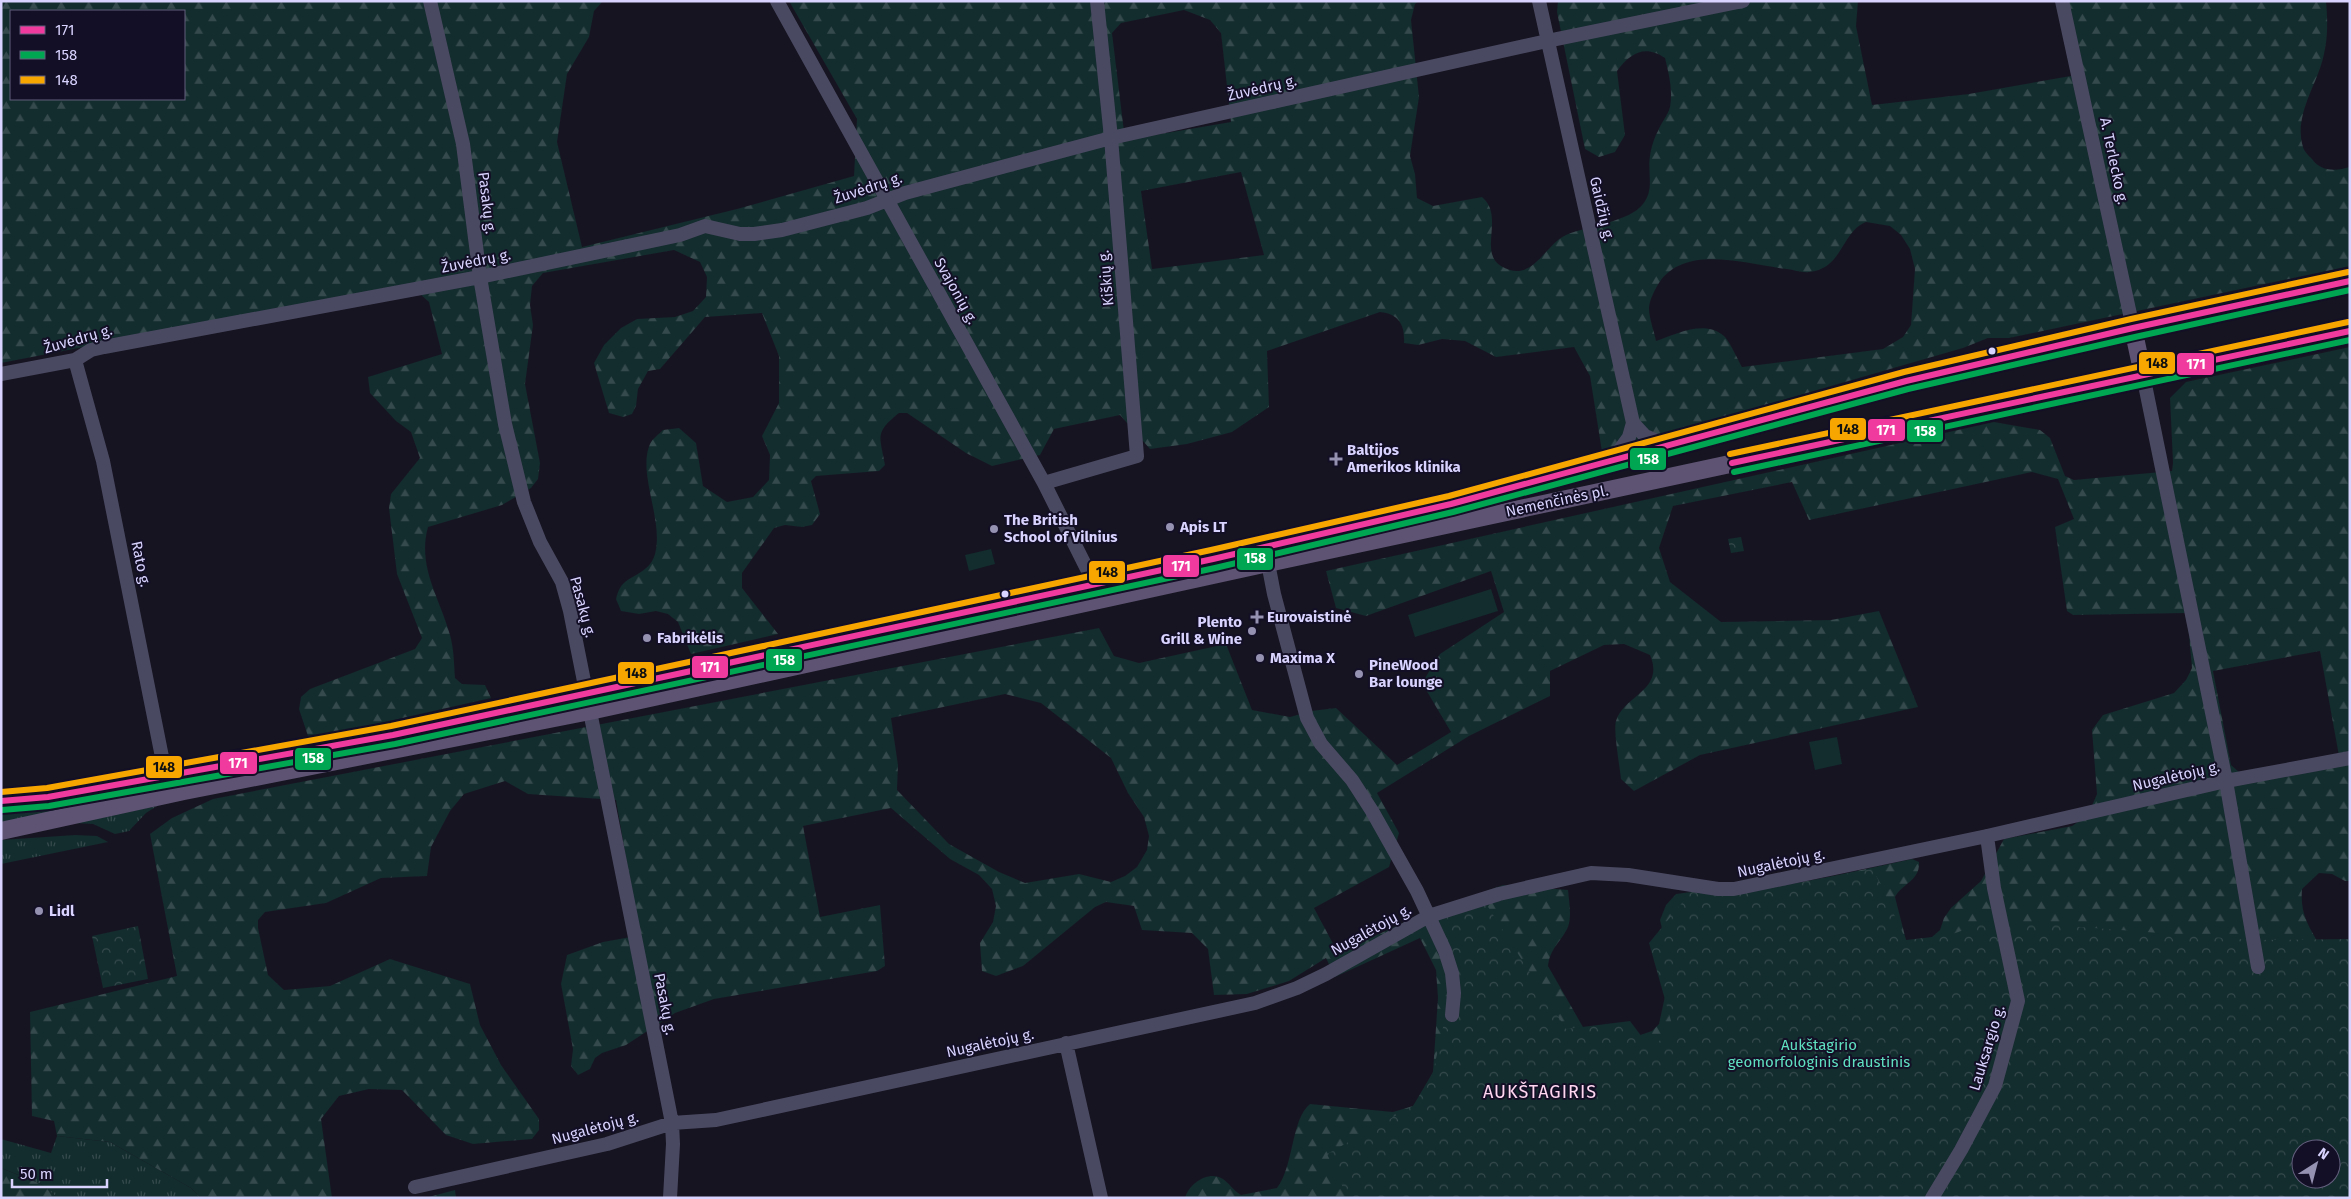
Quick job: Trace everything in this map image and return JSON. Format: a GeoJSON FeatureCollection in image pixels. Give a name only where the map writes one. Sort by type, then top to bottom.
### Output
{"type":"FeatureCollection","features":[{"type":"Feature","properties":{"kind":"main road","name":"Nemenčinės pl."},"geometry":{"type":"LineString","coordinates":[[1,831],[1098,592],[1451,504],[1906,381],[2133,328],[2350,282]]}},
{"type":"Feature","properties":{"kind":"main road"},"geometry":{"type":"LineString","coordinates":[[2133,328],[2143,375]]}},
{"type":"Feature","properties":{"kind":"main road","name":"Nemenčinės pl."},"geometry":{"type":"LineString","coordinates":[[1098,592],[1268,563],[2350,331]]}},
{"type":"Feature","properties":{"kind":"main road","name":"Nemenčinės pl."},"geometry":{"type":"LineString","coordinates":[[1,801],[48,797],[166,777],[393,734],[588,703]]}},
{"type":"Feature","properties":{"kind":"street","name":"Pasakų g."},"geometry":{"type":"LineString","coordinates":[[430,1],[463,144],[480,277],[505,424],[524,502],[540,542],[562,582],[570,611],[672,1123],[673,1144],[670,1198]]}},
{"type":"Feature","properties":{"kind":"street","name":"Svajonių g."},"geometry":{"type":"LineString","coordinates":[[777,1],[1044,483],[1098,592]]}},
{"type":"Feature","properties":{"kind":"street","name":"Kiškių g."},"geometry":{"type":"LineString","coordinates":[[1044,483],[1137,456],[1111,138],[1097,1]]}},
{"type":"Feature","properties":{"kind":"street","name":"Gaidžių g."},"geometry":{"type":"LineString","coordinates":[[1539,1],[1633,423]]}},
{"type":"Feature","properties":{"kind":"street","name":"Žuvėdrų g."},"geometry":{"type":"LineString","coordinates":[[1,374],[75,360],[91,350],[104,347],[480,277],[680,235],[705,226],[740,234],[782,230],[888,201],[905,193],[1111,138],[1548,41],[1743,1]]}},
{"type":"Feature","properties":{"kind":"street","name":"A. Terlecko g."},"geometry":{"type":"LineString","coordinates":[[2062,1],[2133,328]]}},
{"type":"Feature","properties":{"kind":"street","name":"Rato g."},"geometry":{"type":"LineString","coordinates":[[75,360],[102,461],[166,777]]}},
{"type":"Feature","properties":{"kind":"street"},"geometry":{"type":"LineString","coordinates":[[2143,375],[2226,781],[2258,967]]}},
{"type":"Feature","properties":{"kind":"street"},"geometry":{"type":"LineString","coordinates":[[1633,423],[1645,436],[1666,445]]}},
{"type":"Feature","properties":{"kind":"street"},"geometry":{"type":"LineString","coordinates":[[1613,459],[1629,437],[1633,423]]}},
{"type":"Feature","properties":{"kind":"street"},"geometry":{"type":"LineString","coordinates":[[1268,563],[1274,594],[1306,718],[1322,744],[1352,780],[1372,811],[1429,916],[1445,951],[1452,973],[1454,993],[1452,1015]]}},
{"type":"Feature","properties":{"kind":"street","name":"Nugalėtojų g."},"geometry":{"type":"LineString","coordinates":[[415,1187],[607,1144],[672,1123],[716,1120],[1218,1011],[1283,994],[1326,974],[1429,916],[1499,894],[1584,874],[1628,875],[1718,889],[1734,889],[1987,836],[2226,781],[2350,758]]}},
{"type":"Feature","properties":{"kind":"street","name":"Lauksargio g."},"geometry":{"type":"LineString","coordinates":[[1932,1198],[1962,1150],[1995,1086],[2018,1001],[1994,888],[1987,836]]}},
{"type":"Feature","properties":{"kind":"street"},"geometry":{"type":"LineString","coordinates":[[1066,1043],[1100,1198]]}},
{"type":"Feature","properties":{"kind":"green space"},"geometry":{"type":"Polygon","coordinates":[[[1,1],[603,1],[594,11],[589,37],[567,74],[557,142],[582,247],[737,209],[854,176],[857,119],[789,1],[1419,1],[1415,4],[1411,20],[1419,97],[1410,156],[1415,174],[1417,198],[1433,206],[1482,197],[1488,205],[1491,214],[1491,243],[1495,260],[1501,266],[1512,271],[1521,271],[1529,267],[1566,235],[1628,215],[1643,204],[1647,198],[1650,186],[1649,162],[1652,146],[1670,107],[1671,89],[1665,58],[1651,52],[1638,52],[1627,59],[1617,71],[1625,135],[1615,152],[1599,157],[1585,149],[1557,12],[1558,1],[1858,1],[1856,26],[1872,105],[1969,94],[2082,74],[2066,1],[2326,1],[2325,47],[2319,72],[2303,114],[2301,136],[2304,150],[2320,166],[2334,170],[2350,167],[2350,266],[2009,338],[1988,338],[1963,348],[1602,452],[1590,376],[1574,347],[1496,357],[1465,341],[1442,339],[1418,345],[1404,343],[1400,322],[1392,315],[1380,312],[1267,351],[1269,407],[1232,432],[1187,444],[1150,449],[1120,415],[1054,429],[1040,455],[992,466],[966,453],[907,413],[899,413],[882,431],[881,441],[885,465],[879,471],[816,476],[811,481],[820,514],[812,525],[802,527],[785,525],[774,528],[742,573],[742,588],[778,634],[691,654],[678,622],[668,614],[656,611],[639,614],[621,611],[616,599],[624,583],[648,566],[655,554],[657,541],[656,527],[647,469],[647,456],[650,444],[663,430],[679,428],[696,443],[703,486],[727,502],[753,497],[769,480],[770,455],[762,436],[779,403],[779,356],[762,313],[705,317],[660,369],[648,371],[638,389],[636,406],[632,414],[623,417],[609,413],[594,363],[604,345],[621,328],[637,319],[675,317],[693,311],[706,297],[707,277],[700,262],[674,250],[543,273],[532,286],[530,305],[533,325],[525,384],[540,463],[538,479],[531,488],[502,505],[428,527],[425,542],[427,569],[451,640],[455,678],[462,684],[485,685],[491,698],[309,739],[299,709],[301,697],[310,689],[415,649],[422,638],[397,574],[389,508],[391,494],[420,458],[411,432],[396,421],[370,393],[368,377],[442,354],[429,302],[411,286],[295,306],[1,363],[1,1]],[[1184,10],[1121,23],[1112,33],[1125,140],[1231,122],[1221,33],[1210,20],[1184,10]],[[1241,172],[1141,191],[1152,269],[1264,255],[1241,172]],[[1866,222],[1851,234],[1829,264],[1809,272],[1736,261],[1701,260],[1685,263],[1671,271],[1659,283],[1652,295],[1649,308],[1656,341],[1690,329],[1699,328],[1716,331],[1726,338],[1742,367],[1883,349],[1903,337],[1911,325],[1915,269],[1910,249],[1901,235],[1890,226],[1866,222]]]}},
{"type":"Feature","properties":{"kind":"green space"},"geometry":{"type":"Polygon","coordinates":[[[2350,347],[2350,881],[2345,881],[2332,874],[2319,873],[2302,889],[2302,906],[2306,919],[2320,946],[2350,1198],[1185,1198],[1195,1183],[1212,1176],[1223,1179],[1241,1195],[1277,1188],[1287,1168],[1299,1120],[1310,1104],[1393,1112],[1413,1106],[1424,1092],[1433,1072],[1438,998],[1436,970],[1420,938],[1335,977],[1326,958],[1289,981],[1247,994],[1214,995],[1208,949],[1192,933],[1142,930],[1134,906],[1106,902],[1095,907],[1023,966],[996,976],[982,971],[980,943],[993,922],[996,906],[992,889],[979,875],[950,859],[891,808],[803,826],[820,917],[880,905],[885,966],[877,971],[714,999],[675,1013],[626,1045],[602,1053],[595,1058],[590,1069],[578,1075],[571,1066],[573,1049],[561,984],[567,955],[603,942],[636,936],[638,929],[616,800],[528,794],[505,781],[464,794],[450,811],[431,847],[427,876],[381,878],[326,903],[265,912],[258,920],[258,928],[268,975],[284,990],[330,986],[390,959],[470,984],[480,1025],[501,1065],[539,1119],[539,1130],[532,1139],[473,1144],[446,1135],[402,1090],[369,1089],[339,1096],[321,1119],[332,1198],[201,1198],[191,1188],[110,1142],[57,1136],[54,1121],[32,1116],[30,1012],[177,976],[150,834],[172,818],[213,799],[1099,628],[1114,656],[1139,663],[1226,644],[1252,710],[1290,717],[1311,711],[1336,708],[1397,765],[1451,732],[1422,683],[1440,654],[1504,612],[1491,571],[1366,616],[1336,608],[1326,571],[1994,422],[2040,430],[2050,438],[2065,476],[2074,480],[2172,471],[2170,398],[2186,382],[2350,347]],[[2032,472],[1809,520],[1792,482],[1673,506],[1659,548],[1670,582],[1721,622],[1831,620],[1879,611],[1918,707],[1700,755],[1634,791],[1621,779],[1615,726],[1616,721],[1627,704],[1648,685],[1652,677],[1653,667],[1650,655],[1624,644],[1604,645],[1550,671],[1550,696],[1469,736],[1377,793],[1399,833],[1389,867],[1314,908],[1338,953],[1420,915],[1503,885],[1568,890],[1570,918],[1568,927],[1551,954],[1548,966],[1591,1041],[1602,1048],[1652,1031],[1659,1024],[1671,968],[1660,920],[1666,905],[1676,894],[1691,892],[1722,896],[1764,891],[1912,859],[1919,862],[1917,874],[1895,897],[1906,940],[1913,943],[1932,937],[1940,930],[1944,918],[1951,908],[1981,881],[2004,839],[2072,826],[2088,815],[2097,794],[2092,730],[2103,715],[2174,693],[2186,680],[2192,668],[2187,613],[2073,615],[2067,611],[2055,527],[2074,519],[2058,479],[2032,472]],[[2320,651],[2213,671],[2231,765],[2240,773],[2339,756],[2320,651]],[[1005,694],[891,718],[898,765],[897,790],[949,844],[999,872],[1025,883],[1079,874],[1111,882],[1125,876],[1137,867],[1147,850],[1149,836],[1144,817],[1128,793],[1111,758],[1041,703],[1005,694]]]}},
{"type":"Feature","properties":{"kind":"green space"},"geometry":{"type":"Polygon","coordinates":[[[1741,537],[1744,551],[1731,553],[1728,539],[1741,537]]]}},
{"type":"Feature","properties":{"kind":"green space"},"geometry":{"type":"Polygon","coordinates":[[[991,549],[995,564],[969,571],[965,555],[991,549]]]}},
{"type":"Feature","properties":{"kind":"green space"},"geometry":{"type":"Polygon","coordinates":[[[1491,589],[1498,611],[1415,637],[1408,615],[1491,589]]]}},
{"type":"Feature","properties":{"kind":"green space"},"geometry":{"type":"Polygon","coordinates":[[[1837,737],[1842,764],[1815,770],[1809,742],[1837,737]]]}},
{"type":"Feature","properties":{"kind":"green space"},"geometry":{"type":"Polygon","coordinates":[[[188,778],[189,782],[1,823],[1,809],[92,799],[188,778]]]}},
{"type":"Feature","properties":{"kind":"green space"},"geometry":{"type":"Polygon","coordinates":[[[157,806],[146,813],[129,831],[115,834],[93,824],[73,823],[157,806]]]}},
{"type":"Feature","properties":{"kind":"green space"},"geometry":{"type":"Polygon","coordinates":[[[75,835],[97,836],[108,842],[1,864],[1,840],[75,835]]]}},
{"type":"Feature","properties":{"kind":"green space","name":"Aukštagirio geomorfologinis draustinis"},"geometry":{"type":"Polygon","coordinates":[[[1873,869],[1906,940],[1950,935],[1991,920],[2251,940],[2350,939],[2350,1198],[1348,1198],[1327,1154],[1413,1106],[1433,1072],[1453,983],[1429,916],[1483,899],[1566,1029],[1630,1021],[1648,1045],[1675,1035],[1649,943],[1691,892],[1730,895],[1873,869]]]}},
{"type":"Feature","properties":{"kind":"green space"},"geometry":{"type":"Polygon","coordinates":[[[138,926],[148,979],[103,988],[92,936],[138,926]]]}},
{"type":"Feature","properties":{"kind":"green space"},"geometry":{"type":"Polygon","coordinates":[[[57,1136],[110,1142],[191,1188],[201,1198],[58,1198],[41,1184],[1,1168],[1,1139],[51,1153],[57,1136]]]}},
{"type":"Feature","properties":{"kind":"green space"},"geometry":{"type":"Polygon","coordinates":[[[1,1168],[41,1184],[58,1198],[1,1198],[1,1168]]]}},
{"type":"Feature","properties":{"kind":"green space"},"geometry":{"type":"Polygon","coordinates":[[[455,1190],[456,1198],[425,1198],[455,1190]]]}},
{"type":"Feature","properties":{"kind":"transit line","name":"148"},"geometry":{"type":"LineString","coordinates":[[1,792],[47,788],[391,726],[1211,550],[1449,496],[1904,372],[2131,319],[2348,272]]}},
{"type":"Feature","properties":{"kind":"transit line","name":"171"},"geometry":{"type":"LineString","coordinates":[[1,801],[48,797],[393,735],[1213,559],[1451,504],[1906,381],[2133,328],[2350,281]]}},
{"type":"Feature","properties":{"kind":"transit line","name":"158"},"geometry":{"type":"LineString","coordinates":[[2,810],[49,806],[395,744],[1215,568],[1453,512],[1908,389],[2350,290]]}},
{"type":"Feature","properties":{"kind":"transit line","name":"148"},"geometry":{"type":"LineString","coordinates":[[1730,454],[2348,322]]}},
{"type":"Feature","properties":{"kind":"transit line","name":"171"},"geometry":{"type":"LineString","coordinates":[[1732,463],[2350,331]]}},
{"type":"Feature","properties":{"kind":"transit line","name":"158"},"geometry":{"type":"LineString","coordinates":[[1734,472],[2350,340]]}},
{"type":"Feature","properties":{"kind":"place","name":"Baltijos Amerikos klinika"},"geometry":{"type":"Point","coordinates":[1336,459]}},
{"type":"Feature","properties":{"kind":"place","name":"Apis LT"},"geometry":{"type":"Point","coordinates":[1170,527]}},
{"type":"Feature","properties":{"kind":"place","name":"The British School of Vilnius"},"geometry":{"type":"Point","coordinates":[994,529]}},
{"type":"Feature","properties":{"kind":"place","name":"Eurovaistinė"},"geometry":{"type":"Point","coordinates":[1257,617]}},
{"type":"Feature","properties":{"kind":"place","name":"Plento Grill & Wine"},"geometry":{"type":"Point","coordinates":[1252,631]}},
{"type":"Feature","properties":{"kind":"place","name":"Fabrikėlis"},"geometry":{"type":"Point","coordinates":[647,638]}},
{"type":"Feature","properties":{"kind":"place","name":"Maxima X"},"geometry":{"type":"Point","coordinates":[1260,658]}},
{"type":"Feature","properties":{"kind":"place","name":"PineWood Bar lounge"},"geometry":{"type":"Point","coordinates":[1359,674]}},
{"type":"Feature","properties":{"kind":"place","name":"Lidl"},"geometry":{"type":"Point","coordinates":[39,911]}},
{"type":"Feature","properties":{"kind":"district","name":"AUKŠTAGIRIS"},"geometry":{"type":"Point","coordinates":[1540,1092]}}]}
